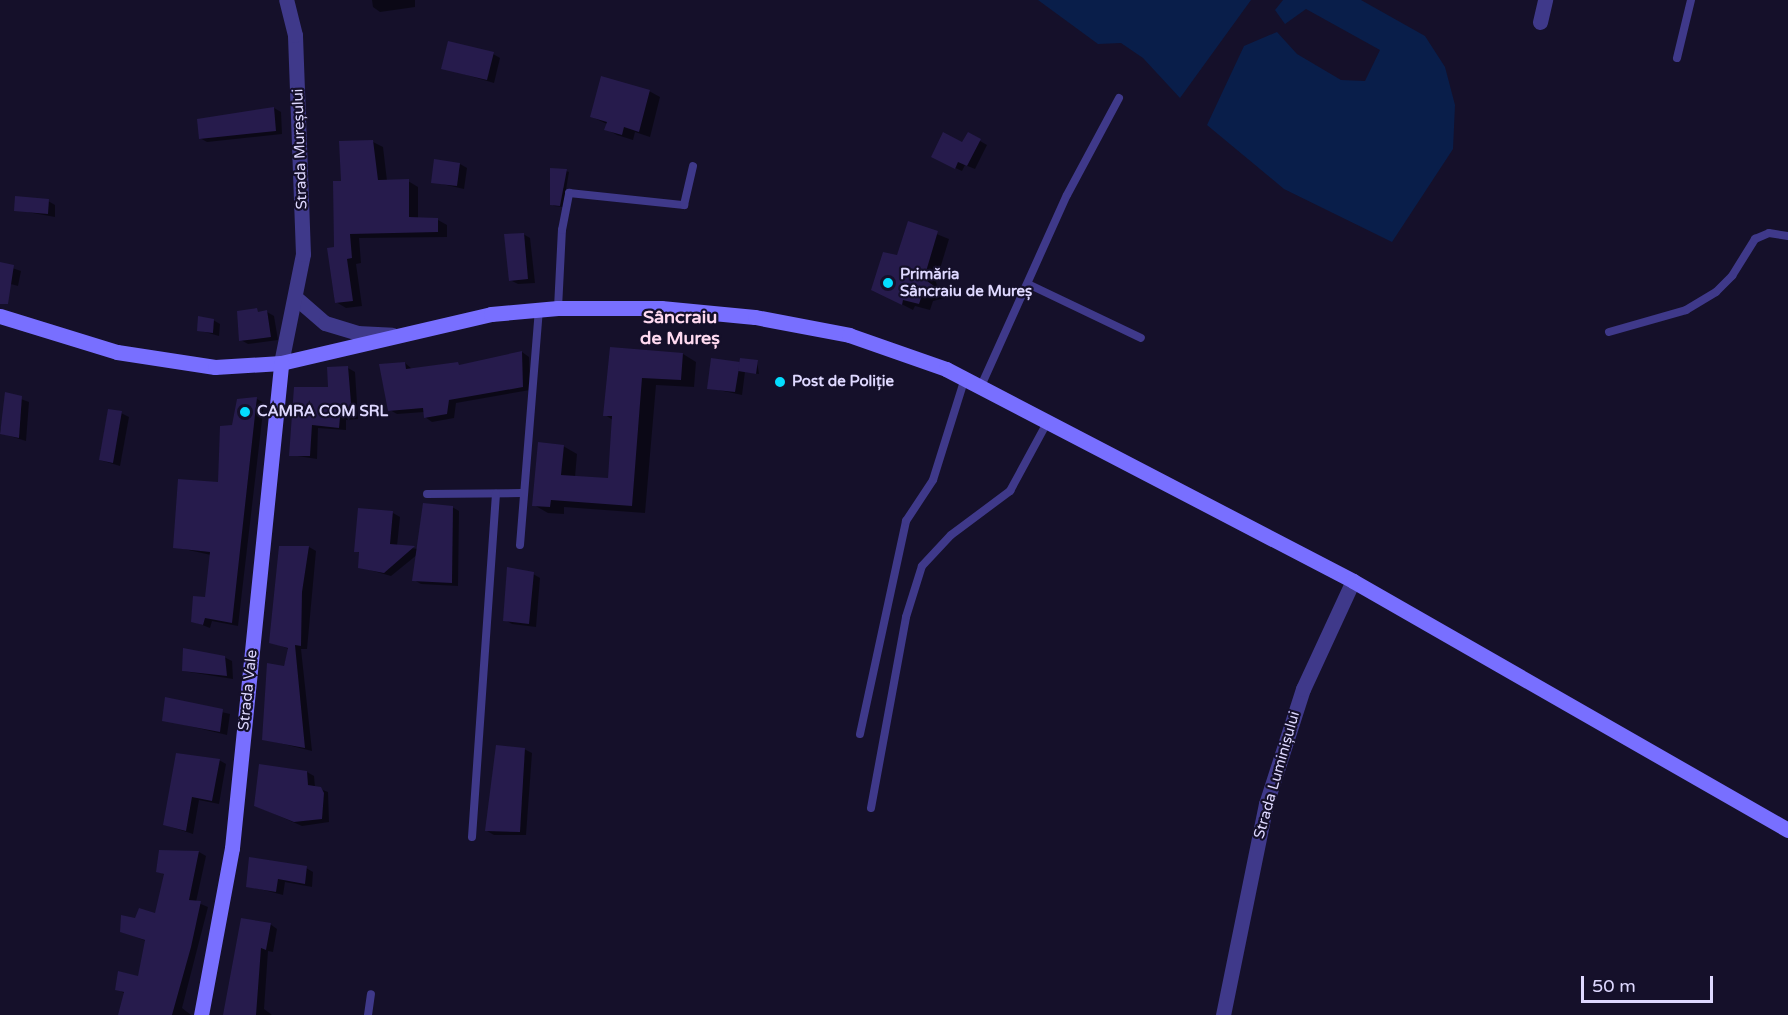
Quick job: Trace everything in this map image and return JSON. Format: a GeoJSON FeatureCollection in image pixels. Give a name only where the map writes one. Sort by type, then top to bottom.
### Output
{"type":"FeatureCollection","features":[{"type":"Feature","properties":{"kind":"main road"},"geometry":{"type":"LineString","coordinates":[[0,316],[117,352],[214,367],[281,363],[491,314],[558,308],[661,308],[755,317],[849,335],[965,378],[1353,580],[1788,830]]}},
{"type":"Feature","properties":{"kind":"main road","name":"Strada Vale"},"geometry":{"type":"LineString","coordinates":[[201,1015],[232,848],[281,363]]}},
{"type":"Feature","properties":{"kind":"street","name":"Strada Mureșului"},"geometry":{"type":"LineString","coordinates":[[281,363],[296,298],[303,254],[295,35],[286,0]]}},
{"type":"Feature","properties":{"kind":"street"},"geometry":{"type":"LineString","coordinates":[[1540,22],[1545,0]]}},
{"type":"Feature","properties":{"kind":"street"},"geometry":{"type":"LineString","coordinates":[[296,298],[325,322],[357,333],[395,335]]}},
{"type":"Feature","properties":{"kind":"street","name":"Strada Luminișului"},"geometry":{"type":"LineString","coordinates":[[1222,1015],[1266,804],[1302,689],[1353,580]]}},
{"type":"Feature","properties":{"kind":"lane"},"geometry":{"type":"LineString","coordinates":[[1677,58],[1690,0]]}},
{"type":"Feature","properties":{"kind":"lane"},"geometry":{"type":"LineString","coordinates":[[981,386],[1067,195],[1119,98]]}},
{"type":"Feature","properties":{"kind":"lane"},"geometry":{"type":"LineString","coordinates":[[558,308],[562,230],[569,193],[684,205],[693,166]]}},
{"type":"Feature","properties":{"kind":"lane"},"geometry":{"type":"LineString","coordinates":[[1609,332],[1686,309],[1716,292],[1732,276],[1755,239],[1769,233],[1788,236]]}},
{"type":"Feature","properties":{"kind":"lane"},"geometry":{"type":"LineString","coordinates":[[1028,284],[1141,338]]}},
{"type":"Feature","properties":{"kind":"lane"},"geometry":{"type":"LineString","coordinates":[[520,545],[521,493],[539,309]]}},
{"type":"Feature","properties":{"kind":"lane"},"geometry":{"type":"LineString","coordinates":[[860,734],[906,521],[933,480],[965,378]]}},
{"type":"Feature","properties":{"kind":"lane"},"geometry":{"type":"LineString","coordinates":[[871,808],[906,617],[922,566],[951,535],[1010,491],[1048,420]]}},
{"type":"Feature","properties":{"kind":"lane"},"geometry":{"type":"LineString","coordinates":[[427,494],[521,493]]}},
{"type":"Feature","properties":{"kind":"lane"},"geometry":{"type":"LineString","coordinates":[[472,837],[496,494]]}},
{"type":"Feature","properties":{"kind":"lane"},"geometry":{"type":"LineString","coordinates":[[368,1015],[371,994]]}},
{"type":"Feature","properties":{"kind":"water"},"geometry":{"type":"Polygon","coordinates":[[[1038,0],[1251,0],[1180,98],[1143,58],[1121,43],[1098,44],[1038,0]]]}},
{"type":"Feature","properties":{"kind":"water"},"geometry":{"type":"Polygon","coordinates":[[[1283,0],[1361,0],[1425,36],[1445,67],[1455,105],[1453,149],[1392,242],[1284,189],[1207,125],[1244,46],[1277,32],[1297,54],[1341,80],[1365,81],[1380,50],[1306,9],[1285,24],[1275,10],[1283,0]]]}},
{"type":"Feature","properties":{"kind":"building"},"geometry":{"type":"Polygon","coordinates":[[[448,41],[494,52],[487,80],[441,69],[448,41]]]}},
{"type":"Feature","properties":{"kind":"building"},"geometry":{"type":"Polygon","coordinates":[[[601,76],[650,90],[639,132],[624,127],[622,135],[604,130],[607,122],[590,117],[601,76]]]}},
{"type":"Feature","properties":{"kind":"building"},"geometry":{"type":"Polygon","coordinates":[[[274,107],[276,131],[199,139],[197,119],[274,107]]]}},
{"type":"Feature","properties":{"kind":"building"},"geometry":{"type":"Polygon","coordinates":[[[943,132],[962,142],[968,132],[981,139],[967,166],[958,162],[955,169],[931,157],[943,132]]]}},
{"type":"Feature","properties":{"kind":"building"},"geometry":{"type":"Polygon","coordinates":[[[373,140],[378,180],[409,179],[409,217],[438,218],[438,232],[350,234],[352,258],[347,259],[353,301],[335,303],[327,248],[334,247],[333,181],[341,181],[339,141],[373,140]]]}},
{"type":"Feature","properties":{"kind":"building"},"geometry":{"type":"Polygon","coordinates":[[[434,159],[460,163],[457,186],[431,183],[434,159]]]}},
{"type":"Feature","properties":{"kind":"building"},"geometry":{"type":"Polygon","coordinates":[[[550,168],[567,169],[560,206],[550,205],[550,168]]]}},
{"type":"Feature","properties":{"kind":"building"},"geometry":{"type":"Polygon","coordinates":[[[15,196],[49,199],[48,214],[14,211],[15,196]]]}},
{"type":"Feature","properties":{"kind":"building"},"geometry":{"type":"Polygon","coordinates":[[[908,221],[938,231],[925,275],[927,281],[941,291],[922,295],[919,304],[903,300],[902,305],[871,290],[883,252],[897,255],[908,221]]]}},
{"type":"Feature","properties":{"kind":"building"},"geometry":{"type":"Polygon","coordinates":[[[524,233],[528,279],[509,281],[504,234],[524,233]]]}},
{"type":"Feature","properties":{"kind":"building"},"geometry":{"type":"Polygon","coordinates":[[[0,262],[14,265],[8,304],[0,304],[0,262]]]}},
{"type":"Feature","properties":{"kind":"building"},"geometry":{"type":"Polygon","coordinates":[[[257,308],[258,312],[267,310],[271,337],[239,341],[237,311],[257,308]]]}},
{"type":"Feature","properties":{"kind":"building"},"geometry":{"type":"Polygon","coordinates":[[[198,316],[214,319],[213,333],[197,331],[198,316]]]}},
{"type":"Feature","properties":{"kind":"building"},"geometry":{"type":"Polygon","coordinates":[[[610,347],[683,353],[681,380],[642,378],[632,506],[551,500],[550,507],[532,506],[538,442],[564,445],[561,475],[608,478],[612,416],[603,416],[610,347]]]}},
{"type":"Feature","properties":{"kind":"building"},"geometry":{"type":"Polygon","coordinates":[[[522,351],[523,387],[449,400],[447,414],[424,418],[423,408],[388,411],[379,364],[405,362],[406,369],[458,362],[459,365],[522,351]]]}},
{"type":"Feature","properties":{"kind":"building"},"geometry":{"type":"Polygon","coordinates":[[[711,358],[740,362],[735,392],[707,389],[711,358]]]}},
{"type":"Feature","properties":{"kind":"building"},"geometry":{"type":"Polygon","coordinates":[[[740,358],[758,360],[756,374],[738,371],[740,358]]]}},
{"type":"Feature","properties":{"kind":"building"},"geometry":{"type":"Polygon","coordinates":[[[348,366],[352,415],[340,417],[339,428],[312,425],[310,456],[289,456],[294,387],[328,387],[327,367],[348,366]]]}},
{"type":"Feature","properties":{"kind":"building"},"geometry":{"type":"Polygon","coordinates":[[[5,392],[22,396],[19,438],[0,434],[5,392]]]}},
{"type":"Feature","properties":{"kind":"building"},"geometry":{"type":"Polygon","coordinates":[[[257,397],[232,623],[205,618],[203,625],[191,622],[193,596],[205,597],[210,552],[173,548],[178,479],[218,482],[220,426],[232,425],[237,399],[257,397]]]}},
{"type":"Feature","properties":{"kind":"building"},"geometry":{"type":"Polygon","coordinates":[[[108,409],[122,411],[113,463],[99,460],[108,409]]]}},
{"type":"Feature","properties":{"kind":"building"},"geometry":{"type":"Polygon","coordinates":[[[423,503],[453,506],[452,583],[412,581],[423,503]]]}},
{"type":"Feature","properties":{"kind":"building"},"geometry":{"type":"Polygon","coordinates":[[[358,508],[393,511],[390,544],[415,546],[384,573],[358,568],[359,552],[354,552],[358,508]]]}},
{"type":"Feature","properties":{"kind":"building"},"geometry":{"type":"Polygon","coordinates":[[[279,546],[309,546],[302,592],[301,646],[295,645],[305,748],[262,740],[267,663],[284,666],[288,648],[269,643],[279,546]]]}},
{"type":"Feature","properties":{"kind":"building"},"geometry":{"type":"Polygon","coordinates":[[[507,567],[534,572],[529,624],[503,621],[507,567]]]}},
{"type":"Feature","properties":{"kind":"building"},"geometry":{"type":"Polygon","coordinates":[[[183,648],[225,656],[227,676],[182,671],[183,648]]]}},
{"type":"Feature","properties":{"kind":"building"},"geometry":{"type":"Polygon","coordinates":[[[165,697],[223,709],[220,732],[162,721],[165,697]]]}},
{"type":"Feature","properties":{"kind":"building"},"geometry":{"type":"Polygon","coordinates":[[[496,745],[525,748],[520,832],[485,831],[496,745]]]}},
{"type":"Feature","properties":{"kind":"building"},"geometry":{"type":"Polygon","coordinates":[[[176,753],[220,759],[212,801],[192,797],[186,831],[163,825],[176,753]]]}},
{"type":"Feature","properties":{"kind":"building"},"geometry":{"type":"Polygon","coordinates":[[[259,764],[307,771],[308,785],[321,787],[324,793],[322,819],[294,822],[254,806],[259,764]]]}},
{"type":"Feature","properties":{"kind":"building"},"geometry":{"type":"Polygon","coordinates":[[[159,850],[199,851],[189,900],[201,901],[191,947],[172,1015],[118,1015],[124,992],[115,990],[118,971],[138,976],[145,940],[120,932],[121,915],[135,918],[139,908],[155,913],[164,874],[156,872],[159,850]]]}},
{"type":"Feature","properties":{"kind":"building"},"geometry":{"type":"Polygon","coordinates":[[[249,857],[307,866],[305,884],[278,879],[276,892],[246,887],[249,857]]]}},
{"type":"Feature","properties":{"kind":"building"},"geometry":{"type":"Polygon","coordinates":[[[241,918],[271,923],[266,950],[261,948],[256,1015],[223,1015],[241,918]]]}},
{"type":"Feature","properties":{"kind":"place","name":"Primăria Sâncraiu de Mureș"},"geometry":{"type":"Point","coordinates":[888,283]}},
{"type":"Feature","properties":{"kind":"place","name":"Post de Poliție"},"geometry":{"type":"Point","coordinates":[780,382]}},
{"type":"Feature","properties":{"kind":"place","name":"CAMRA COM SRL"},"geometry":{"type":"Point","coordinates":[245,412]}},
{"type":"Feature","properties":{"kind":"district","name":"Sâncraiu de Mureș"},"geometry":{"type":"Point","coordinates":[680,328]}}]}
